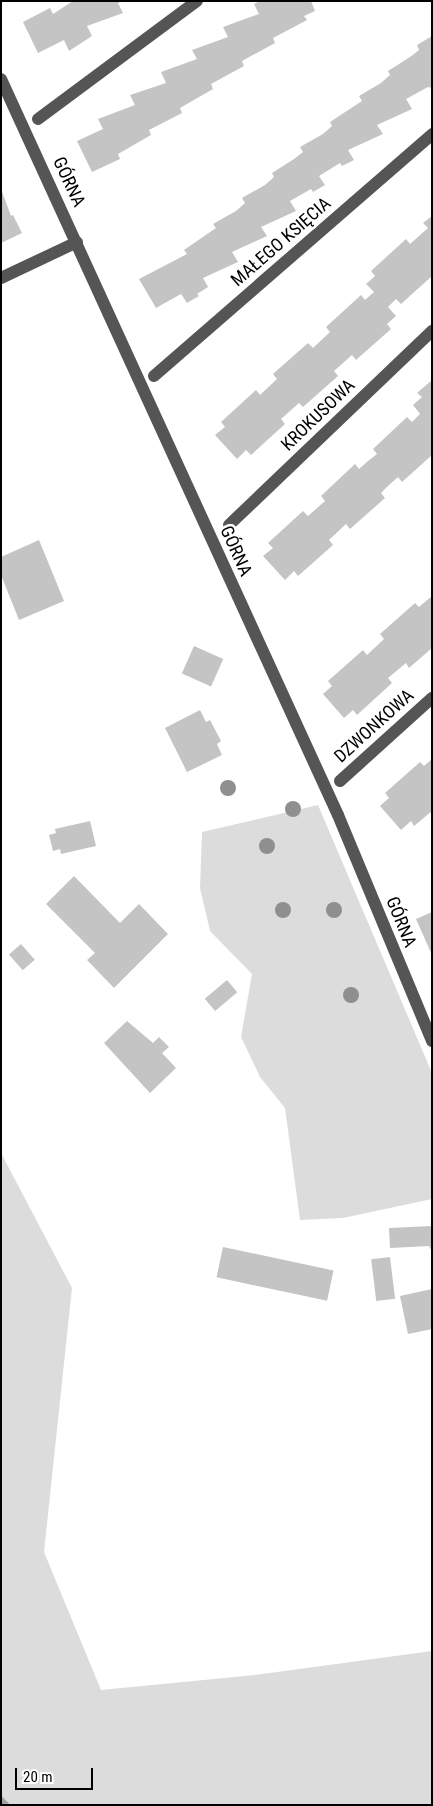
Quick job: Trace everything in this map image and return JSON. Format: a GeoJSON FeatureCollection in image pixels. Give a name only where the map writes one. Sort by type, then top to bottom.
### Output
{"type":"FeatureCollection","features":[{"type":"Feature","properties":{"kind":"street"},"geometry":{"type":"LineString","coordinates":[[38,119],[197,1]]}},
{"type":"Feature","properties":{"kind":"street","name":"GÓRNA"},"geometry":{"type":"LineString","coordinates":[[1,79],[338,815],[432,1042]]}},
{"type":"Feature","properties":{"kind":"street","name":"MAŁEGO KSIĘCIA"},"geometry":{"type":"LineString","coordinates":[[154,376],[432,134]]}},
{"type":"Feature","properties":{"kind":"street"},"geometry":{"type":"LineString","coordinates":[[1,278],[77,242]]}},
{"type":"Feature","properties":{"kind":"street","name":"KROKUSOWA"},"geometry":{"type":"LineString","coordinates":[[229,525],[432,331]]}},
{"type":"Feature","properties":{"kind":"street","name":"DZWONKOWA"},"geometry":{"type":"LineString","coordinates":[[340,781],[432,698]]}},
{"type":"Feature","properties":{"kind":"shaded area"},"geometry":{"type":"Polygon","coordinates":[[[318,805],[432,1073],[432,1199],[343,1218],[300,1220],[285,1108],[260,1077],[241,1037],[252,974],[210,931],[200,888],[202,832],[318,805]]]}},
{"type":"Feature","properties":{"kind":"shaded area"},"geometry":{"type":"Polygon","coordinates":[[[1,1153],[72,1288],[44,1552],[101,1690],[255,1675],[432,1651],[432,1805],[1,1805],[1,1153]]]}},
{"type":"Feature","properties":{"kind":"building"},"geometry":{"type":"Polygon","coordinates":[[[73,1],[123,1],[118,3],[123,13],[87,26],[92,36],[69,51],[64,40],[38,53],[23,22],[50,8],[53,14],[73,1]]]}},
{"type":"Feature","properties":{"kind":"building"},"geometry":{"type":"Polygon","coordinates":[[[260,1],[311,1],[315,11],[304,16],[307,20],[273,38],[275,43],[242,61],[244,66],[211,84],[213,89],[180,108],[182,113],[149,130],[151,135],[118,154],[120,159],[92,172],[77,141],[103,129],[98,119],[135,105],[130,95],[166,83],[161,72],[197,59],[192,50],[228,37],[223,27],[259,14],[254,4],[260,1]]]}},
{"type":"Feature","properties":{"kind":"building"},"geometry":{"type":"Polygon","coordinates":[[[432,36],[432,88],[428,87],[406,99],[412,109],[377,125],[383,134],[348,150],[354,160],[342,166],[340,163],[319,176],[325,185],[313,192],[311,189],[290,201],[296,211],[261,227],[267,236],[232,252],[238,262],[203,278],[208,287],[197,294],[199,296],[187,303],[181,294],[156,308],[139,279],[187,254],[184,250],[216,228],[213,224],[236,211],[245,203],[242,198],[265,185],[274,177],[272,173],[303,152],[300,147],[323,134],[332,126],[330,122],[362,101],[359,96],[381,83],[390,75],[388,71],[419,50],[417,45],[432,36]]]}},
{"type":"Feature","properties":{"kind":"building"},"geometry":{"type":"Polygon","coordinates":[[[1,189],[11,216],[13,215],[22,233],[1,243],[1,189]]]}},
{"type":"Feature","properties":{"kind":"building"},"geometry":{"type":"Polygon","coordinates":[[[432,216],[432,276],[401,304],[396,299],[388,307],[396,316],[387,324],[391,329],[356,360],[352,355],[334,371],[338,376],[303,407],[299,403],[281,419],[285,424],[251,455],[246,450],[237,459],[215,435],[225,427],[221,422],[256,390],[260,395],[277,379],[273,374],[308,343],[313,348],[330,332],[326,327],[361,295],[365,300],[374,292],[366,284],[375,276],[371,271],[406,239],[410,244],[428,228],[423,223],[432,216]]]}},
{"type":"Feature","properties":{"kind":"building"},"geometry":{"type":"Polygon","coordinates":[[[432,380],[432,455],[402,482],[398,477],[389,485],[381,493],[385,498],[350,529],[346,524],[329,540],[333,545],[298,576],[294,571],[285,580],[263,556],[273,548],[268,543],[303,511],[308,516],[325,501],[321,496],[355,464],[359,469],[377,454],[373,449],[407,417],[412,422],[420,414],[413,405],[422,397],[417,393],[432,380]]]}},
{"type":"Feature","properties":{"kind":"building"},"geometry":{"type":"Polygon","coordinates":[[[39,540],[64,601],[19,620],[1,575],[1,557],[39,540]]]}},
{"type":"Feature","properties":{"kind":"building"},"geometry":{"type":"Polygon","coordinates":[[[432,596],[432,648],[409,668],[406,663],[388,678],[392,683],[357,715],[353,710],[344,718],[323,694],[332,686],[328,681],[363,650],[367,655],[384,639],[380,634],[415,603],[419,607],[432,596]]]}},
{"type":"Feature","properties":{"kind":"building"},"geometry":{"type":"Polygon","coordinates":[[[194,646],[223,659],[211,686],[182,673],[194,646]]]}},
{"type":"Feature","properties":{"kind":"building"},"geometry":{"type":"Polygon","coordinates":[[[200,710],[206,722],[210,720],[221,741],[217,744],[222,755],[187,772],[165,728],[200,710]]]}},
{"type":"Feature","properties":{"kind":"building"},"geometry":{"type":"Polygon","coordinates":[[[432,759],[432,811],[414,826],[411,821],[401,830],[380,806],[389,798],[385,793],[420,762],[424,766],[432,759]]]}},
{"type":"Feature","properties":{"kind":"building"},"geometry":{"type":"Polygon","coordinates":[[[90,821],[96,846],[61,854],[60,849],[53,851],[49,835],[56,833],[55,829],[90,821]]]}},
{"type":"Feature","properties":{"kind":"building"},"geometry":{"type":"Polygon","coordinates":[[[74,876],[120,923],[139,904],[168,934],[114,988],[87,960],[95,953],[46,904],[74,876]]]}},
{"type":"Feature","properties":{"kind":"building"},"geometry":{"type":"Polygon","coordinates":[[[432,912],[432,955],[416,919],[432,912]]]}},
{"type":"Feature","properties":{"kind":"building"},"geometry":{"type":"Polygon","coordinates":[[[21,944],[35,960],[23,970],[9,954],[21,944]]]}},
{"type":"Feature","properties":{"kind":"building"},"geometry":{"type":"Polygon","coordinates":[[[227,980],[237,992],[215,1011],[205,999],[227,980]]]}},
{"type":"Feature","properties":{"kind":"building"},"geometry":{"type":"Polygon","coordinates":[[[127,1021],[153,1043],[159,1037],[169,1047],[162,1053],[176,1068],[150,1093],[104,1043],[127,1021]]]}},
{"type":"Feature","properties":{"kind":"building"},"geometry":{"type":"Polygon","coordinates":[[[432,1226],[432,1252],[429,1246],[390,1248],[389,1228],[432,1226]]]}},
{"type":"Feature","properties":{"kind":"building"},"geometry":{"type":"Polygon","coordinates":[[[223,1247],[334,1270],[327,1301],[217,1277],[223,1247]]]}},
{"type":"Feature","properties":{"kind":"building"},"geometry":{"type":"Polygon","coordinates":[[[390,1257],[395,1299],[376,1301],[371,1259],[390,1257]]]}},
{"type":"Feature","properties":{"kind":"building"},"geometry":{"type":"Polygon","coordinates":[[[432,1289],[432,1329],[408,1334],[400,1296],[432,1289]]]}},
{"type":"Feature","properties":{"kind":"waterway"},"geometry":{"type":"LineString","coordinates":[[1,1801],[5,1805]]}}]}
